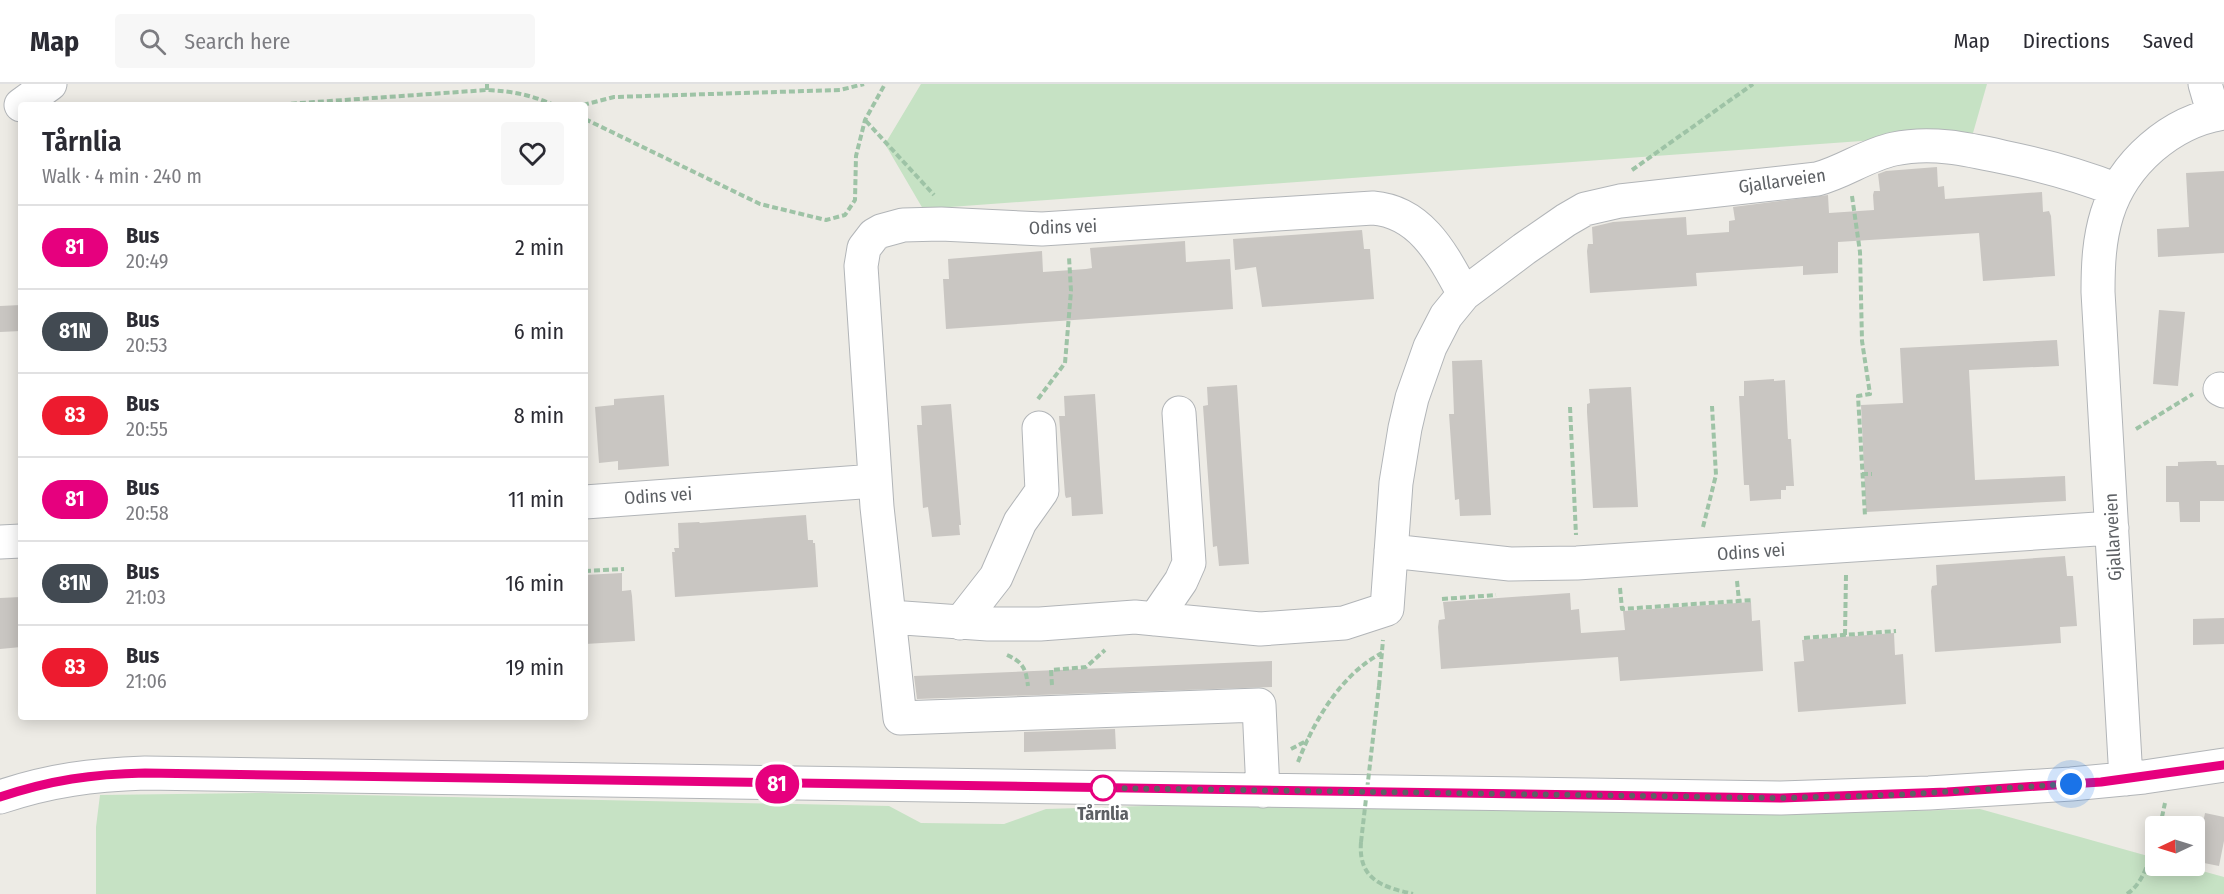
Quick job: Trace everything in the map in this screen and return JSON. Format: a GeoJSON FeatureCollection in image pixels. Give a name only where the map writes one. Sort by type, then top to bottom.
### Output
{"type":"FeatureCollection","features":[{"type":"Feature","properties":{"kind":"street"},"geometry":{"type":"LineString","coordinates":[[25,102],[50,84]]}},
{"type":"Feature","properties":{"kind":"street"},"geometry":{"type":"LineString","coordinates":[[2205,84],[2219,114]]}},
{"type":"Feature","properties":{"kind":"street"},"geometry":{"type":"LineString","coordinates":[[0,121],[18,107]]}},
{"type":"Feature","properties":{"kind":"street","name":"Gjallarveien"},"geometry":{"type":"LineString","coordinates":[[2126,779],[2098,270],[2102,232],[2117,190],[2142,156],[2160,141],[2194,121],[2219,114]]}},
{"type":"Feature","properties":{"kind":"street","name":"Gjallarveien"},"geometry":{"type":"LineString","coordinates":[[1155,619],[1260,629],[1344,623],[1387,609],[1396,483],[1404,428],[1412,398],[1437,333],[1464,294],[1566,220],[1585,209],[1602,204],[1804,182],[1828,176],[1863,159],[1895,149],[1918,146],[1953,147],[2053,167],[2117,190]]}},
{"type":"Feature","properties":{"kind":"street","name":"Odins vei"},"geometry":{"type":"LineString","coordinates":[[1042,713],[900,718],[875,482],[861,266],[864,248],[874,235],[891,227],[927,224],[1042,229],[1381,208],[1397,213],[1425,232],[1441,254],[1464,294]]}},
{"type":"Feature","properties":{"kind":"street"},"geometry":{"type":"LineString","coordinates":[[890,617],[974,624],[1040,624],[1123,618],[1155,619],[1181,581],[1189,563],[1179,413]]}},
{"type":"Feature","properties":{"kind":"street"},"geometry":{"type":"LineString","coordinates":[[974,624],[1020,522],[1042,491],[1039,428]]}},
{"type":"Feature","properties":{"kind":"street","name":"Odins vei"},"geometry":{"type":"LineString","coordinates":[[588,502],[875,482]]}},
{"type":"Feature","properties":{"kind":"street","name":"Odins vei"},"geometry":{"type":"LineString","coordinates":[[1391,551],[1510,564],[1577,562],[2112,528]]}},
{"type":"Feature","properties":{"kind":"street"},"geometry":{"type":"LineString","coordinates":[[0,542],[18,541]]}},
{"type":"Feature","properties":{"kind":"street"},"geometry":{"type":"LineString","coordinates":[[1042,713],[1259,705],[1263,791]]}},
{"type":"Feature","properties":{"kind":"street"},"geometry":{"type":"LineString","coordinates":[[0,797],[75,777],[145,773],[1823,798],[1983,790],[2126,779],[2224,765]]}},
{"type":"Feature","properties":{"kind":"path"},"geometry":{"type":"LineString","coordinates":[[487,90],[488,84]]}},
{"type":"Feature","properties":{"kind":"path"},"geometry":{"type":"LineString","coordinates":[[588,104],[614,97],[840,90],[864,84]]}},
{"type":"Feature","properties":{"kind":"path"},"geometry":{"type":"LineString","coordinates":[[588,120],[760,204],[826,220],[845,215],[855,200],[856,156],[865,120],[885,84]]}},
{"type":"Feature","properties":{"kind":"path"},"geometry":{"type":"LineString","coordinates":[[1602,204],[1629,171],[1752,84]]}},
{"type":"Feature","properties":{"kind":"path"},"geometry":{"type":"LineString","coordinates":[[316,102],[487,90],[530,95],[547,102]]}},
{"type":"Feature","properties":{"kind":"path"},"geometry":{"type":"LineString","coordinates":[[865,120],[910,171],[965,225]]}},
{"type":"Feature","properties":{"kind":"path"},"geometry":{"type":"LineString","coordinates":[[1842,170],[1851,190],[1857,224],[1862,341],[1870,394],[1858,396],[1865,526],[1855,544],[1845,635]]}},
{"type":"Feature","properties":{"kind":"path"},"geometry":{"type":"LineString","coordinates":[[1039,428],[1039,396],[1061,370],[1066,357],[1071,291],[1070,272]]}},
{"type":"Feature","properties":{"kind":"path"},"geometry":{"type":"LineString","coordinates":[[2129,432],[2195,392],[2222,390]]}},
{"type":"Feature","properties":{"kind":"path"},"geometry":{"type":"LineString","coordinates":[[1695,556],[1716,475],[1712,406]]}},
{"type":"Feature","properties":{"kind":"path"},"geometry":{"type":"LineString","coordinates":[[1570,408],[1577,562]]}},
{"type":"Feature","properties":{"kind":"path"},"geometry":{"type":"LineString","coordinates":[[1862,474],[1872,474]]}},
{"type":"Feature","properties":{"kind":"path"},"geometry":{"type":"LineString","coordinates":[[1618,560],[1622,609],[1753,600]]}},
{"type":"Feature","properties":{"kind":"path"},"geometry":{"type":"LineString","coordinates":[[588,571],[624,569]]}},
{"type":"Feature","properties":{"kind":"path"},"geometry":{"type":"LineString","coordinates":[[1042,713],[1051,670],[1089,666],[1117,636],[1122,627],[1123,618]]}},
{"type":"Feature","properties":{"kind":"path"},"geometry":{"type":"LineString","coordinates":[[974,624],[993,649],[1019,661],[1025,669],[1042,713]]}},
{"type":"Feature","properties":{"kind":"path"},"geometry":{"type":"LineString","coordinates":[[1804,638],[1896,631]]}},
{"type":"Feature","properties":{"kind":"path"},"geometry":{"type":"LineString","coordinates":[[1297,766],[1319,721],[1350,676],[1360,666],[1382,653],[1361,859],[1369,876],[1384,886],[1413,894]]}},
{"type":"Feature","properties":{"kind":"path"},"geometry":{"type":"LineString","coordinates":[[2162,816],[2166,799]]}},
{"type":"Feature","properties":{"kind":"path"},"geometry":{"type":"LineString","coordinates":[[2127,894],[2142,876],[2145,868]]}},
{"type":"Feature","properties":{"kind":"green space"},"geometry":{"type":"Polygon","coordinates":[[[921,84],[1987,84],[1973,133],[923,209],[885,144],[921,84]]]}},
{"type":"Feature","properties":{"kind":"green space"},"geometry":{"type":"Polygon","coordinates":[[[263,793],[889,806],[921,823],[1004,824],[1046,809],[1144,806],[1471,806],[1798,814],[1980,809],[2145,855],[2145,876],[2205,876],[2205,872],[2224,877],[2224,894],[96,894],[96,827],[100,795],[263,793]]]}},
{"type":"Feature","properties":{"kind":"building"},"geometry":{"type":"Polygon","coordinates":[[[1937,167],[1938,187],[1944,186],[1945,199],[2042,192],[2043,212],[2049,211],[2051,216],[2055,276],[1983,281],[1979,233],[1838,242],[1838,273],[1803,275],[1803,266],[1696,273],[1697,286],[1590,293],[1587,251],[1588,244],[1593,244],[1592,227],[1613,222],[1686,217],[1687,235],[1729,232],[1729,221],[1735,220],[1733,207],[1828,195],[1829,213],[1874,210],[1874,191],[1880,191],[1878,174],[1886,171],[1937,167]]]}},
{"type":"Feature","properties":{"kind":"building"},"geometry":{"type":"Polygon","coordinates":[[[2224,171],[2224,253],[2158,257],[2157,229],[2189,227],[2186,173],[2224,171]]]}},
{"type":"Feature","properties":{"kind":"building"},"geometry":{"type":"Polygon","coordinates":[[[1362,230],[1364,249],[1370,249],[1374,299],[1262,307],[1256,267],[1235,270],[1233,239],[1362,230]]]}},
{"type":"Feature","properties":{"kind":"building"},"geometry":{"type":"Polygon","coordinates":[[[1185,241],[1186,262],[1230,259],[1233,309],[946,329],[943,279],[949,279],[948,259],[1042,251],[1043,272],[1086,269],[1092,268],[1090,248],[1185,241]]]}},
{"type":"Feature","properties":{"kind":"building"},"geometry":{"type":"Polygon","coordinates":[[[18,305],[18,331],[0,332],[0,306],[18,305]]]}},
{"type":"Feature","properties":{"kind":"building"},"geometry":{"type":"Polygon","coordinates":[[[2159,310],[2185,312],[2178,386],[2153,384],[2159,310]]]}},
{"type":"Feature","properties":{"kind":"building"},"geometry":{"type":"Polygon","coordinates":[[[2057,340],[2059,366],[1969,370],[1975,480],[2065,476],[2066,501],[1866,512],[1861,405],[1903,403],[1900,348],[2057,340]]]}},
{"type":"Feature","properties":{"kind":"building"},"geometry":{"type":"Polygon","coordinates":[[[1482,360],[1491,515],[1460,516],[1459,499],[1455,500],[1449,414],[1454,414],[1452,361],[1482,360]]]}},
{"type":"Feature","properties":{"kind":"building"},"geometry":{"type":"Polygon","coordinates":[[[1774,379],[1774,381],[1785,380],[1788,439],[1791,439],[1794,486],[1786,486],[1786,490],[1781,490],[1781,499],[1750,501],[1749,485],[1744,485],[1739,396],[1744,396],[1744,381],[1774,379]]]}},
{"type":"Feature","properties":{"kind":"building"},"geometry":{"type":"Polygon","coordinates":[[[1237,385],[1249,564],[1219,566],[1217,546],[1213,547],[1203,406],[1208,405],[1207,387],[1237,385]]]}},
{"type":"Feature","properties":{"kind":"building"},"geometry":{"type":"Polygon","coordinates":[[[1631,387],[1638,507],[1593,508],[1587,412],[1587,404],[1590,403],[1589,389],[1631,387]]]}},
{"type":"Feature","properties":{"kind":"building"},"geometry":{"type":"Polygon","coordinates":[[[1095,394],[1103,514],[1072,516],[1071,497],[1066,498],[1065,495],[1059,416],[1065,416],[1064,396],[1095,394]]]}},
{"type":"Feature","properties":{"kind":"building"},"geometry":{"type":"Polygon","coordinates":[[[664,395],[669,466],[618,470],[618,461],[599,463],[595,407],[614,405],[614,399],[664,395]]]}},
{"type":"Feature","properties":{"kind":"building"},"geometry":{"type":"Polygon","coordinates":[[[951,404],[960,535],[932,537],[928,507],[923,508],[917,425],[922,425],[921,406],[951,404]]]}},
{"type":"Feature","properties":{"kind":"building"},"geometry":{"type":"Polygon","coordinates":[[[2216,461],[2217,465],[2224,465],[2224,501],[2200,501],[2200,522],[2180,522],[2179,502],[2166,502],[2166,466],[2178,466],[2178,462],[2216,461]]]}},
{"type":"Feature","properties":{"kind":"building"},"geometry":{"type":"Polygon","coordinates":[[[806,515],[808,540],[813,540],[815,543],[818,587],[675,597],[672,552],[675,552],[674,548],[679,548],[678,523],[806,515]]]}},
{"type":"Feature","properties":{"kind":"building"},"geometry":{"type":"Polygon","coordinates":[[[2065,556],[2067,576],[2073,576],[2077,626],[2060,627],[2061,643],[1935,652],[1931,591],[1932,586],[1937,585],[1936,565],[2065,556]]]}},
{"type":"Feature","properties":{"kind":"building"},"geometry":{"type":"Polygon","coordinates":[[[622,573],[622,591],[631,590],[635,641],[588,644],[588,575],[622,573]]]}},
{"type":"Feature","properties":{"kind":"building"},"geometry":{"type":"Polygon","coordinates":[[[1570,593],[1571,610],[1579,609],[1581,633],[1625,630],[1623,611],[1751,602],[1752,621],[1760,620],[1763,671],[1620,681],[1618,657],[1441,669],[1438,627],[1439,620],[1445,619],[1443,602],[1570,593]]]}},
{"type":"Feature","properties":{"kind":"building"},"geometry":{"type":"Polygon","coordinates":[[[18,597],[18,647],[0,649],[0,598],[18,597]]]}},
{"type":"Feature","properties":{"kind":"building"},"geometry":{"type":"Polygon","coordinates":[[[2224,618],[2224,644],[2193,645],[2193,619],[2224,618]]]}},
{"type":"Feature","properties":{"kind":"building"},"geometry":{"type":"Polygon","coordinates":[[[1894,633],[1895,655],[1903,654],[1906,704],[1798,712],[1794,662],[1804,661],[1802,640],[1894,633]]]}},
{"type":"Feature","properties":{"kind":"building"},"geometry":{"type":"Polygon","coordinates":[[[1272,661],[1272,687],[917,699],[914,676],[1272,661]]]}},
{"type":"Feature","properties":{"kind":"building"},"geometry":{"type":"Polygon","coordinates":[[[1115,729],[1116,749],[1024,752],[1024,732],[1115,729]]]}},
{"type":"Feature","properties":{"kind":"building"},"geometry":{"type":"Polygon","coordinates":[[[2205,813],[2224,817],[2224,841],[2219,866],[2205,863],[2205,813]]]}},
{"type":"Feature","properties":{"kind":"bus line","name":"81"},"geometry":{"type":"LineString","coordinates":[[0,797],[75,777],[145,773],[1290,792],[1823,798],[2101,782],[2224,765]]}},
{"type":"Feature","properties":{"kind":"place","name":"Tårnlia"},"geometry":{"type":"Point","coordinates":[1103,788]}},
{"type":"Feature","properties":{"kind":"route"},"geometry":{"type":"LineString","coordinates":[[1103,788],[1823,798],[2071,784]]}}]}
